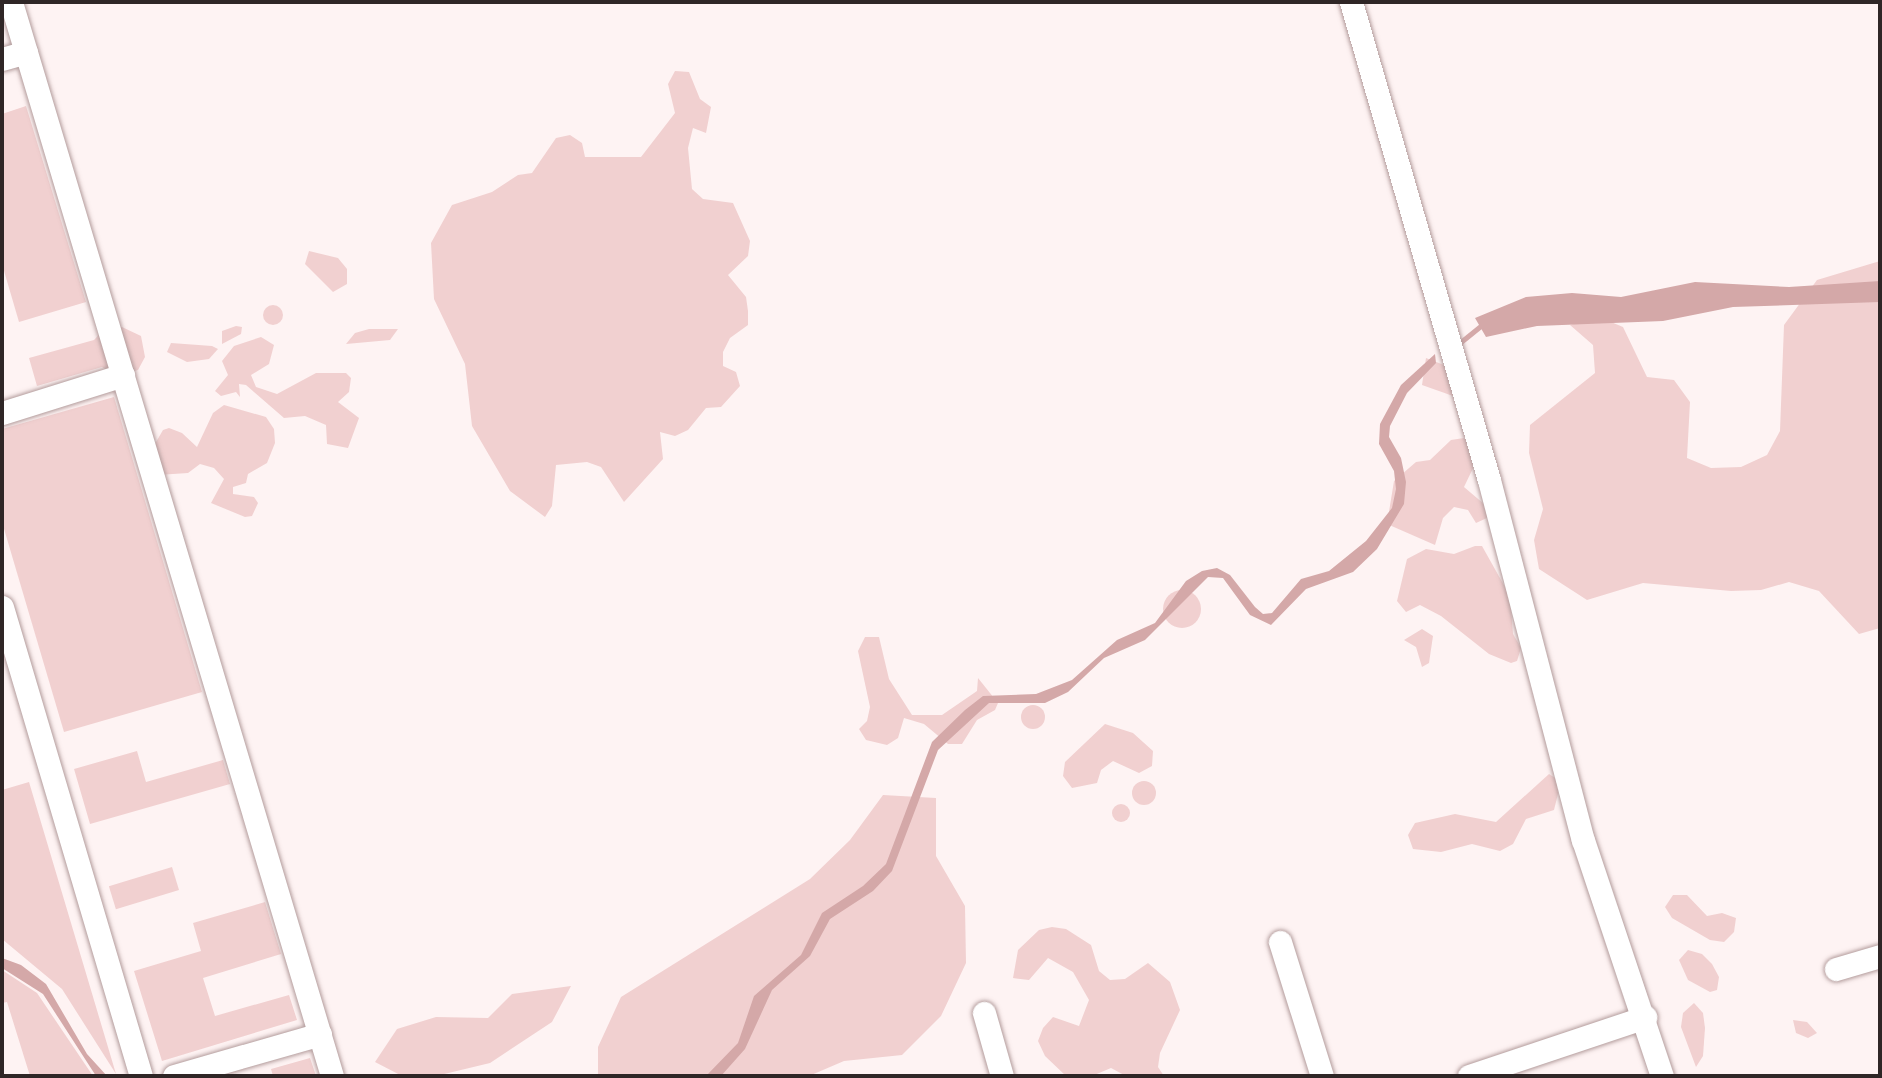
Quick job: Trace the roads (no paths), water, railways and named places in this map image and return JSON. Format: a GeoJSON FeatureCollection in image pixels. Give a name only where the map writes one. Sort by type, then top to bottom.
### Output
{"type":"FeatureCollection","features":[{"type":"Feature","properties":{"kind":"street"},"geometry":{"type":"LineString","coordinates":[[11,2],[332,1076]]}},
{"type":"Feature","properties":{"kind":"street"},"geometry":{"type":"LineString","coordinates":[[1351,2],[1453,350],[1583,841],[1645,1017],[1662,1076]]}},
{"type":"Feature","properties":{"kind":"street"},"geometry":{"type":"LineString","coordinates":[[2,59],[26,52]]}},
{"type":"Feature","properties":{"kind":"street"},"geometry":{"type":"LineString","coordinates":[[2,413],[123,375]]}},
{"type":"Feature","properties":{"kind":"street"},"geometry":{"type":"LineString","coordinates":[[2,607],[141,1076]]}},
{"type":"Feature","properties":{"kind":"street"},"geometry":{"type":"LineString","coordinates":[[1280,942],[1322,1076]]}},
{"type":"Feature","properties":{"kind":"street"},"geometry":{"type":"LineString","coordinates":[[1836,969],[1880,956]]}},
{"type":"Feature","properties":{"kind":"street"},"geometry":{"type":"LineString","coordinates":[[984,1013],[1002,1076]]}},
{"type":"Feature","properties":{"kind":"street"},"geometry":{"type":"LineString","coordinates":[[1469,1076],[1502,1071],[1645,1017]]}},
{"type":"Feature","properties":{"kind":"street"},"geometry":{"type":"LineString","coordinates":[[174,1076],[320,1034]]}},
{"type":"Feature","properties":{"kind":"waterway"},"geometry":{"type":"LineString","coordinates":[[1457,345],[1484,323]]}}]}
